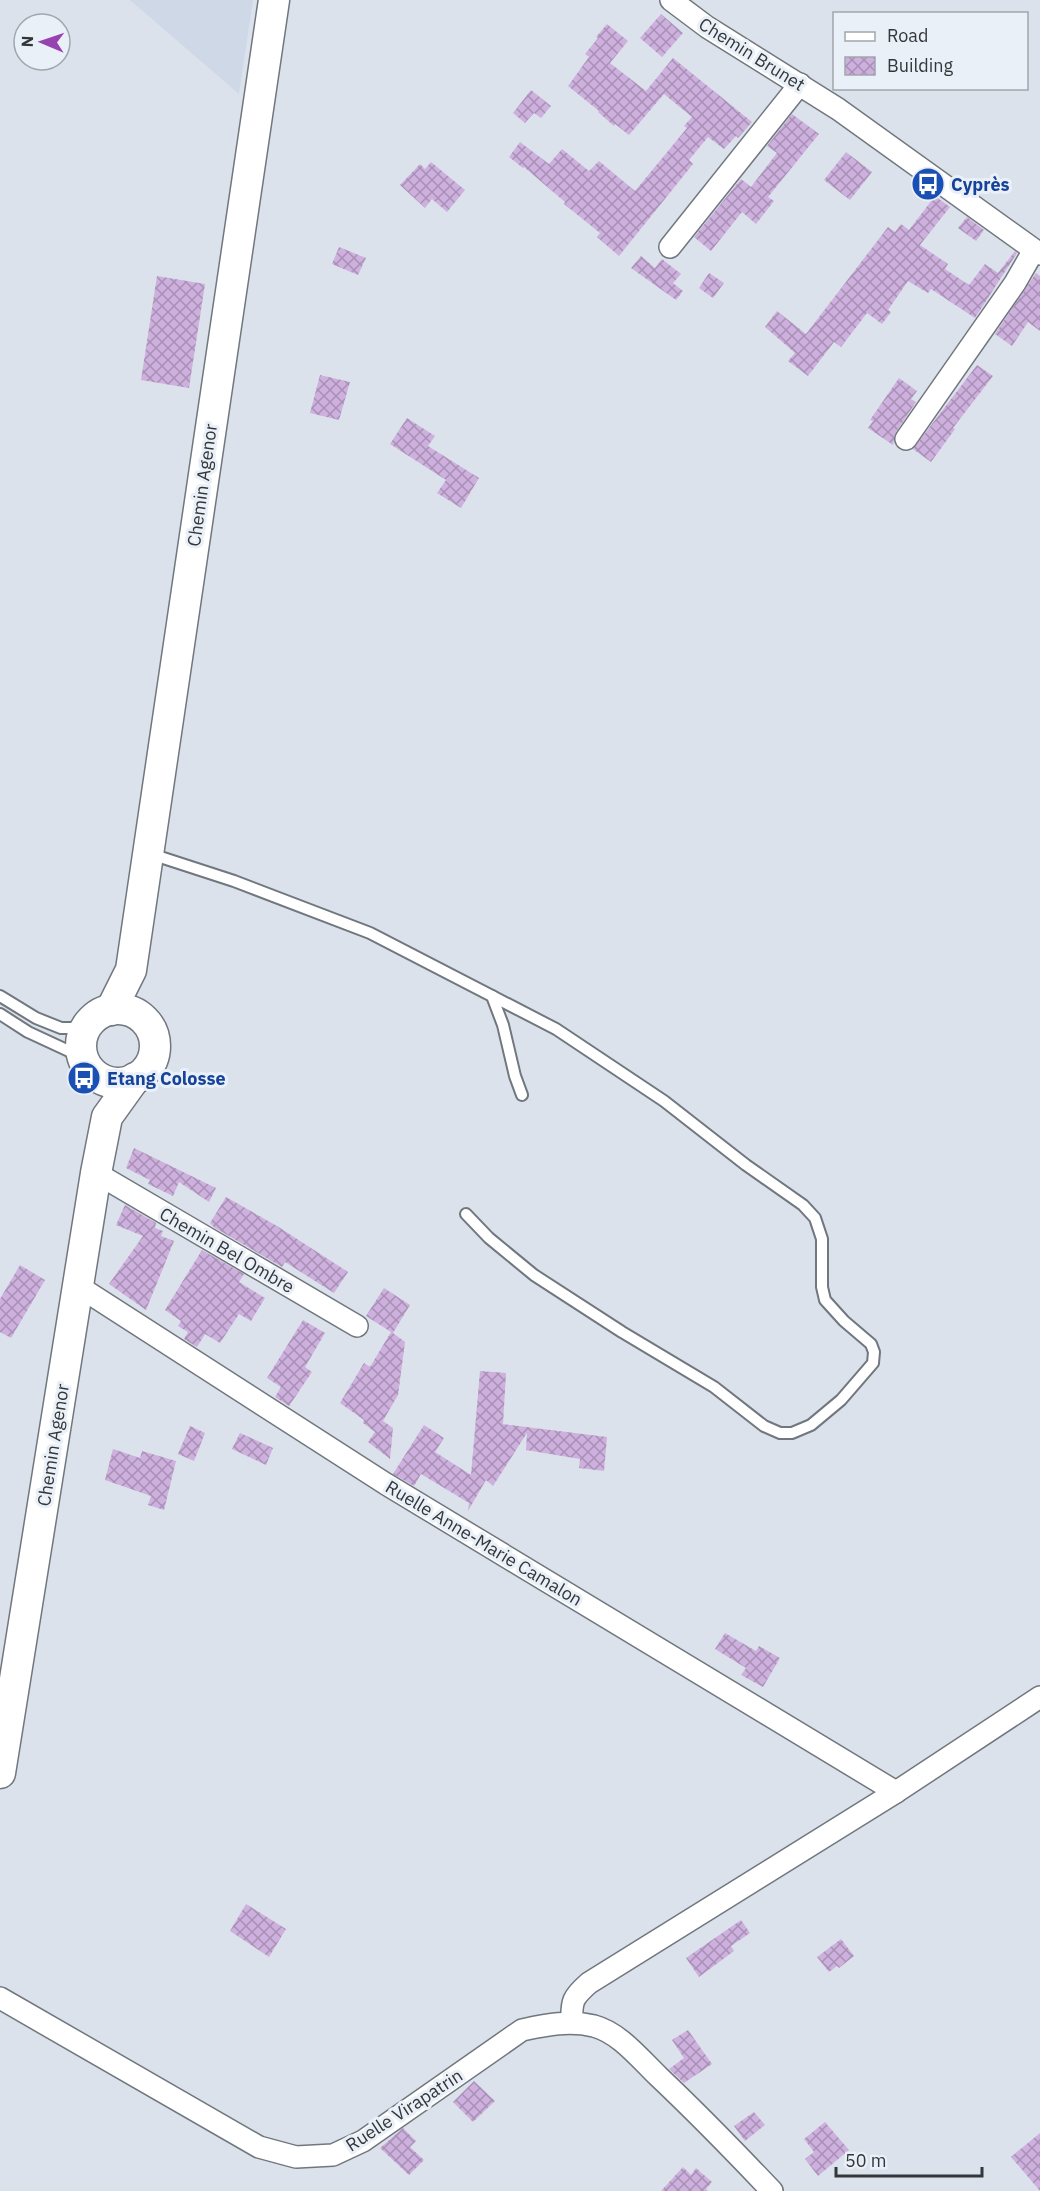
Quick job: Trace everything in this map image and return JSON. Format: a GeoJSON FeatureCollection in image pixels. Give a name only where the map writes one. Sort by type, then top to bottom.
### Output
{"type":"FeatureCollection","features":[{"type":"Feature","properties":{"kind":"main road","name":"Chemin Agenor"},"geometry":{"type":"LineString","coordinates":[[107,1117],[82,1038],[92,1019],[111,1010],[131,969],[274,0]]}},
{"type":"Feature","properties":{"kind":"main road","name":"Chemin Agenor"},"geometry":{"type":"LineString","coordinates":[[0,1773],[96,1173],[107,1117],[135,1078],[150,1064],[155,1044],[148,1024],[140,1016],[131,969]]}},
{"type":"Feature","properties":{"kind":"main road"},"geometry":{"type":"LineString","coordinates":[[111,1010],[121,1009],[140,1016]]}},
{"type":"Feature","properties":{"kind":"main road"},"geometry":{"type":"LineString","coordinates":[[90,1067],[105,1080],[115,1083],[135,1078]]}},
{"type":"Feature","properties":{"kind":"street","name":"Chemin Brunet"},"geometry":{"type":"LineString","coordinates":[[671,0],[706,27],[838,109],[1037,252]]}},
{"type":"Feature","properties":{"kind":"street"},"geometry":{"type":"LineString","coordinates":[[670,247],[800,84]]}},
{"type":"Feature","properties":{"kind":"street"},"geometry":{"type":"LineString","coordinates":[[906,439],[1037,252]]}},
{"type":"Feature","properties":{"kind":"street","name":"Chemin Bel Ombre"},"geometry":{"type":"LineString","coordinates":[[96,1173],[357,1326]]}},
{"type":"Feature","properties":{"kind":"street","name":"Ruelle Anne-Marie Camalon"},"geometry":{"type":"LineString","coordinates":[[78,1286],[386,1484],[896,1792]]}},
{"type":"Feature","properties":{"kind":"street"},"geometry":{"type":"LineString","coordinates":[[572,2022],[572,2005],[576,1994],[589,1983],[896,1792],[1040,1697]]}},
{"type":"Feature","properties":{"kind":"street","name":"Ruelle Virapatrin"},"geometry":{"type":"LineString","coordinates":[[0,1998],[259,2147],[296,2157],[333,2155],[363,2141],[522,2031],[572,2022],[596,2027],[618,2038],[712,2128],[772,2191]]}},
{"type":"Feature","properties":{"kind":"lane"},"geometry":{"type":"LineString","coordinates":[[148,853],[234,881],[370,933],[556,1029],[664,1101],[803,1206],[815,1218],[822,1239],[822,1287],[825,1300],[844,1321],[871,1344],[874,1352],[873,1363],[841,1400],[812,1425],[792,1433],[780,1433],[764,1426],[714,1387],[622,1332],[534,1275],[489,1238],[466,1214]]}},
{"type":"Feature","properties":{"kind":"lane"},"geometry":{"type":"LineString","coordinates":[[0,996],[36,1018],[61,1028],[86,1028]]}},
{"type":"Feature","properties":{"kind":"lane"},"geometry":{"type":"LineString","coordinates":[[492,996],[503,1024],[515,1076],[522,1095]]}},
{"type":"Feature","properties":{"kind":"lane"},"geometry":{"type":"LineString","coordinates":[[0,1014],[90,1067]]}},
{"type":"Feature","properties":{"kind":"shaded area"},"geometry":{"type":"Polygon","coordinates":[[[130,0],[253,0],[239,94],[130,0]]]}},
{"type":"Feature","properties":{"kind":"building"},"geometry":{"type":"Polygon","coordinates":[[[661,14],[683,33],[662,57],[640,38],[661,14]]]}},
{"type":"Feature","properties":{"kind":"building"},"geometry":{"type":"Polygon","coordinates":[[[607,24],[628,41],[610,63],[646,91],[673,58],[752,122],[724,149],[708,137],[689,160],[693,164],[619,256],[597,237],[600,233],[524,167],[509,157],[520,142],[549,164],[562,149],[589,171],[599,161],[635,191],[687,128],[684,126],[692,117],[664,94],[629,135],[615,124],[614,126],[568,86],[589,57],[585,54],[607,24]]]}},
{"type":"Feature","properties":{"kind":"building"},"geometry":{"type":"Polygon","coordinates":[[[531,90],[551,106],[541,118],[534,113],[525,123],[513,113],[531,90]]]}},
{"type":"Feature","properties":{"kind":"building"},"geometry":{"type":"Polygon","coordinates":[[[792,114],[819,134],[768,197],[774,201],[756,224],[742,212],[711,251],[694,237],[741,179],[751,187],[777,153],[767,146],[792,114]]]}},
{"type":"Feature","properties":{"kind":"building"},"geometry":{"type":"Polygon","coordinates":[[[846,152],[872,172],[850,200],[824,180],[846,152]]]}},
{"type":"Feature","properties":{"kind":"building"},"geometry":{"type":"Polygon","coordinates":[[[431,162],[465,190],[447,212],[432,199],[425,208],[400,185],[420,164],[425,169],[431,162]]]}},
{"type":"Feature","properties":{"kind":"building"},"geometry":{"type":"Polygon","coordinates":[[[935,196],[950,207],[920,245],[948,264],[945,269],[969,285],[985,264],[998,273],[1015,251],[1017,253],[975,318],[931,289],[928,293],[908,281],[888,310],[891,312],[882,324],[867,313],[841,347],[834,342],[808,376],[788,361],[795,353],[765,327],[777,311],[806,334],[888,227],[895,232],[901,224],[909,230],[935,196]]]}},
{"type":"Feature","properties":{"kind":"building"},"geometry":{"type":"Polygon","coordinates":[[[967,217],[984,230],[976,241],[958,228],[967,217]]]}},
{"type":"Feature","properties":{"kind":"building"},"geometry":{"type":"Polygon","coordinates":[[[339,247],[366,258],[358,275],[332,264],[339,247]]]}},
{"type":"Feature","properties":{"kind":"building"},"geometry":{"type":"Polygon","coordinates":[[[641,256],[655,268],[662,259],[681,274],[673,283],[683,291],[676,300],[631,268],[641,256]]]}},
{"type":"Feature","properties":{"kind":"building"},"geometry":{"type":"Polygon","coordinates":[[[709,273],[724,283],[713,298],[699,288],[709,273]]]}},
{"type":"Feature","properties":{"kind":"building"},"geometry":{"type":"Polygon","coordinates":[[[1036,273],[1040,276],[1040,331],[1028,322],[1012,346],[995,334],[1036,273]]]}},
{"type":"Feature","properties":{"kind":"building"},"geometry":{"type":"Polygon","coordinates":[[[157,276],[205,284],[189,388],[141,380],[157,276]]]}},
{"type":"Feature","properties":{"kind":"building"},"geometry":{"type":"Polygon","coordinates":[[[977,365],[993,376],[953,428],[955,429],[931,462],[913,449],[977,365]]]}},
{"type":"Feature","properties":{"kind":"building"},"geometry":{"type":"Polygon","coordinates":[[[320,375],[350,382],[339,420],[310,413],[320,375]]]}},
{"type":"Feature","properties":{"kind":"building"},"geometry":{"type":"Polygon","coordinates":[[[899,378],[917,391],[911,399],[916,402],[896,432],[893,445],[868,428],[873,421],[870,420],[899,378]]]}},
{"type":"Feature","properties":{"kind":"building"},"geometry":{"type":"Polygon","coordinates":[[[407,418],[435,436],[428,446],[479,478],[461,508],[437,493],[446,480],[390,444],[407,418]]]}},
{"type":"Feature","properties":{"kind":"building"},"geometry":{"type":"Polygon","coordinates":[[[134,1148],[216,1188],[209,1202],[179,1182],[173,1196],[148,1184],[150,1180],[126,1168],[134,1148]]]}},
{"type":"Feature","properties":{"kind":"building"},"geometry":{"type":"Polygon","coordinates":[[[226,1197],[277,1226],[348,1272],[334,1293],[285,1262],[282,1267],[215,1228],[210,1223],[226,1197]]]}},
{"type":"Feature","properties":{"kind":"building"},"geometry":{"type":"Polygon","coordinates":[[[125,1205],[156,1223],[155,1228],[163,1231],[161,1236],[174,1241],[146,1310],[109,1284],[143,1236],[116,1225],[125,1205]]]}},
{"type":"Feature","properties":{"kind":"building"},"geometry":{"type":"Polygon","coordinates":[[[202,1250],[244,1274],[239,1282],[265,1298],[251,1321],[239,1314],[220,1343],[205,1334],[197,1347],[184,1339],[188,1332],[178,1326],[181,1321],[165,1310],[202,1250]]]}},
{"type":"Feature","properties":{"kind":"building"},"geometry":{"type":"Polygon","coordinates":[[[20,1265],[45,1280],[11,1338],[0,1332],[0,1299],[20,1265]]]}},
{"type":"Feature","properties":{"kind":"building"},"geometry":{"type":"Polygon","coordinates":[[[384,1288],[410,1305],[393,1333],[405,1342],[398,1395],[380,1426],[383,1421],[393,1428],[390,1459],[368,1442],[375,1432],[363,1423],[364,1420],[340,1403],[364,1363],[370,1367],[391,1332],[366,1316],[384,1288]]]}},
{"type":"Feature","properties":{"kind":"building"},"geometry":{"type":"Polygon","coordinates":[[[303,1320],[325,1333],[305,1367],[312,1372],[289,1406],[275,1397],[281,1387],[267,1378],[303,1320]]]}},
{"type":"Feature","properties":{"kind":"building"},"geometry":{"type":"Polygon","coordinates":[[[480,1371],[506,1373],[503,1424],[607,1437],[604,1471],[579,1468],[580,1459],[526,1450],[527,1433],[493,1486],[486,1480],[468,1511],[469,1503],[421,1474],[414,1486],[393,1474],[424,1425],[444,1438],[435,1452],[471,1475],[480,1371]]]}},
{"type":"Feature","properties":{"kind":"building"},"geometry":{"type":"Polygon","coordinates":[[[190,1426],[205,1433],[194,1461],[178,1454],[190,1426]]]}},
{"type":"Feature","properties":{"kind":"building"},"geometry":{"type":"Polygon","coordinates":[[[240,1433],[273,1448],[266,1465],[232,1449],[240,1433]]]}},
{"type":"Feature","properties":{"kind":"building"},"geometry":{"type":"Polygon","coordinates":[[[113,1449],[140,1458],[142,1451],[176,1461],[164,1510],[148,1505],[151,1496],[105,1480],[113,1449]]]}},
{"type":"Feature","properties":{"kind":"building"},"geometry":{"type":"Polygon","coordinates":[[[725,1633],[756,1651],[759,1646],[780,1658],[763,1687],[741,1675],[746,1668],[715,1649],[725,1633]]]}},
{"type":"Feature","properties":{"kind":"building"},"geometry":{"type":"Polygon","coordinates":[[[246,1904],[286,1929],[269,1957],[230,1931],[246,1904]]]}},
{"type":"Feature","properties":{"kind":"building"},"geometry":{"type":"Polygon","coordinates":[[[741,1920],[750,1933],[731,1946],[734,1951],[699,1977],[686,1958],[741,1920]]]}},
{"type":"Feature","properties":{"kind":"building"},"geometry":{"type":"Polygon","coordinates":[[[841,1939],[854,1956],[839,1968],[837,1966],[829,1972],[817,1957],[841,1939]]]}},
{"type":"Feature","properties":{"kind":"building"},"geometry":{"type":"Polygon","coordinates":[[[688,2030],[712,2064],[684,2083],[669,2069],[684,2058],[672,2040],[688,2030]]]}},
{"type":"Feature","properties":{"kind":"building"},"geometry":{"type":"Polygon","coordinates":[[[474,2081],[495,2101],[473,2122],[453,2102],[474,2081]]]}},
{"type":"Feature","properties":{"kind":"building"},"geometry":{"type":"Polygon","coordinates":[[[754,2112],[765,2125],[745,2141],[734,2126],[754,2112]]]}},
{"type":"Feature","properties":{"kind":"building"},"geometry":{"type":"Polygon","coordinates":[[[825,2122],[849,2150],[818,2176],[805,2159],[814,2152],[804,2139],[825,2122]]]}},
{"type":"Feature","properties":{"kind":"building"},"geometry":{"type":"Polygon","coordinates":[[[403,2128],[416,2141],[410,2147],[424,2160],[409,2175],[380,2148],[403,2128]]]}},
{"type":"Feature","properties":{"kind":"building"},"geometry":{"type":"Polygon","coordinates":[[[1040,2133],[1040,2191],[1011,2157],[1040,2133]]]}},
{"type":"Feature","properties":{"kind":"building"},"geometry":{"type":"Polygon","coordinates":[[[683,2167],[691,2175],[696,2168],[712,2182],[706,2189],[708,2191],[661,2191],[683,2167]]]}},
{"type":"Feature","properties":{"kind":"place","name":"Cyprès"},"geometry":{"type":"Point","coordinates":[928,184]}},
{"type":"Feature","properties":{"kind":"place","name":"Etang Colosse"},"geometry":{"type":"Point","coordinates":[84,1078]}}]}
